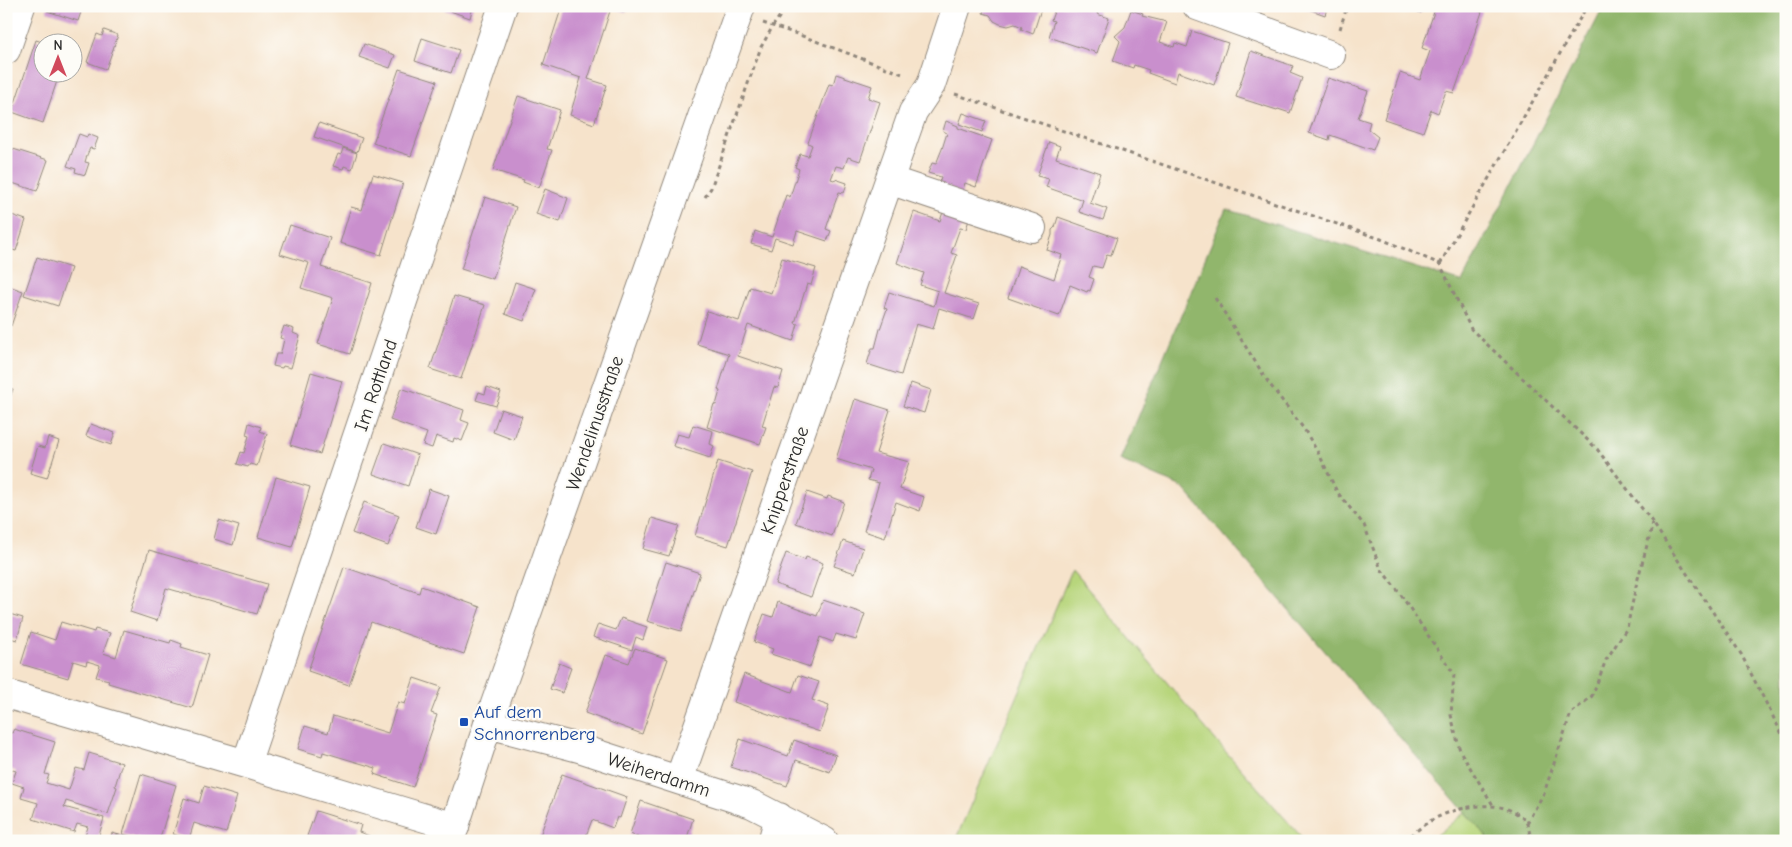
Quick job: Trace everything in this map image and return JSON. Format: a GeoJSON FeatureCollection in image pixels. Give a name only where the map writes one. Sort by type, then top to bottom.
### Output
{"type":"FeatureCollection","features":[{"type":"Feature","properties":{"kind":"street"},"geometry":{"type":"LineString","coordinates":[[6,50],[21,6]]}},
{"type":"Feature","properties":{"kind":"street","name":"Im Rottland"},"geometry":{"type":"LineString","coordinates":[[246,764],[503,6]]}},
{"type":"Feature","properties":{"kind":"street","name":"Knipperstraße"},"geometry":{"type":"LineString","coordinates":[[679,780],[913,112],[931,85],[957,6]]}},
{"type":"Feature","properties":{"kind":"street"},"geometry":{"type":"LineString","coordinates":[[1196,6],[1331,55]]}},
{"type":"Feature","properties":{"kind":"street","name":"Wendelinusstraße"},"geometry":{"type":"LineString","coordinates":[[452,834],[488,724],[740,11]]}},
{"type":"Feature","properties":{"kind":"street"},"geometry":{"type":"LineString","coordinates":[[889,180],[1032,228]]}},
{"type":"Feature","properties":{"kind":"street"},"geometry":{"type":"LineString","coordinates":[[6,694],[246,764],[452,834]]}},
{"type":"Feature","properties":{"kind":"street","name":"Weiherdamm"},"geometry":{"type":"LineString","coordinates":[[488,724],[579,748],[752,804],[777,829],[824,841]]}},
{"type":"Feature","properties":{"kind":"path"},"geometry":{"type":"LineString","coordinates":[[1440,264],[1588,6]]}},
{"type":"Feature","properties":{"kind":"path"},"geometry":{"type":"LineString","coordinates":[[740,11],[960,96],[1381,239],[1440,264],[1471,329],[1597,449],[1653,523],[1740,654],[1786,742]]}},
{"type":"Feature","properties":{"kind":"path"},"geometry":{"type":"LineString","coordinates":[[1215,298],[1268,382],[1304,429],[1320,456],[1337,492],[1364,525],[1380,569],[1401,595],[1454,674],[1451,715],[1460,751],[1493,805]]}},
{"type":"Feature","properties":{"kind":"path"},"geometry":{"type":"LineString","coordinates":[[1527,823],[1544,792],[1571,713],[1592,696],[1606,660],[1628,628],[1636,586],[1653,523]]}},
{"type":"Feature","properties":{"kind":"path"},"geometry":{"type":"LineString","coordinates":[[1405,841],[1436,818],[1458,809],[1493,805],[1513,811],[1527,823],[1531,841]]}},
{"type":"Feature","properties":{"kind":"green space"},"geometry":{"type":"Polygon","coordinates":[[[1604,6],[1786,6],[1786,841],[1490,841],[1182,487],[1120,460],[1226,209],[1462,282],[1604,6]]]}},
{"type":"Feature","properties":{"kind":"green space"},"geometry":{"type":"Polygon","coordinates":[[[1072,570],[1218,743],[1305,841],[955,841],[1072,570]]]}},
{"type":"Feature","properties":{"kind":"green space"},"geometry":{"type":"Polygon","coordinates":[[[1465,812],[1490,841],[1430,841],[1465,812]]]}},
{"type":"Feature","properties":{"kind":"building"},"geometry":{"type":"Polygon","coordinates":[[[48,6],[83,6],[78,21],[47,11],[48,6]]]}},
{"type":"Feature","properties":{"kind":"building"},"geometry":{"type":"Polygon","coordinates":[[[436,6],[473,6],[470,18],[436,6]]]}},
{"type":"Feature","properties":{"kind":"building"},"geometry":{"type":"Polygon","coordinates":[[[562,6],[628,6],[626,12],[611,8],[588,79],[607,85],[594,124],[570,115],[581,78],[543,65],[562,6]]]}},
{"type":"Feature","properties":{"kind":"building"},"geometry":{"type":"Polygon","coordinates":[[[985,6],[1042,6],[1033,34],[1015,24],[1008,26],[994,21],[990,15],[983,13],[985,6]]]}},
{"type":"Feature","properties":{"kind":"building"},"geometry":{"type":"Polygon","coordinates":[[[1056,6],[1100,6],[1097,14],[1109,18],[1097,53],[1049,37],[1054,21],[1051,20],[1056,6]]]}},
{"type":"Feature","properties":{"kind":"building"},"geometry":{"type":"Polygon","coordinates":[[[1300,6],[1328,6],[1325,15],[1300,6]]]}},
{"type":"Feature","properties":{"kind":"building"},"geometry":{"type":"Polygon","coordinates":[[[1402,6],[1423,6],[1421,13],[1402,6]]]}},
{"type":"Feature","properties":{"kind":"building"},"geometry":{"type":"Polygon","coordinates":[[[1436,6],[1465,6],[1482,12],[1454,93],[1446,91],[1438,113],[1431,110],[1423,132],[1384,119],[1400,73],[1420,80],[1430,51],[1422,48],[1436,6]]]}},
{"type":"Feature","properties":{"kind":"building"},"geometry":{"type":"Polygon","coordinates":[[[1131,10],[1143,14],[1142,16],[1167,22],[1160,42],[1174,47],[1175,43],[1187,47],[1192,31],[1228,43],[1214,85],[1178,72],[1175,83],[1148,73],[1149,70],[1134,65],[1133,68],[1113,61],[1120,41],[1115,36],[1125,27],[1131,10]]]}},
{"type":"Feature","properties":{"kind":"building"},"geometry":{"type":"Polygon","coordinates":[[[104,30],[118,35],[106,69],[87,62],[97,34],[102,36],[104,30]]]}},
{"type":"Feature","properties":{"kind":"building"},"geometry":{"type":"Polygon","coordinates":[[[422,38],[459,50],[451,73],[415,61],[422,38]]]}},
{"type":"Feature","properties":{"kind":"building"},"geometry":{"type":"Polygon","coordinates":[[[364,44],[395,55],[390,68],[359,57],[364,44]]]}},
{"type":"Feature","properties":{"kind":"building"},"geometry":{"type":"Polygon","coordinates":[[[1251,51],[1293,66],[1290,73],[1302,78],[1290,113],[1236,97],[1251,51]]]}},
{"type":"Feature","properties":{"kind":"building"},"geometry":{"type":"Polygon","coordinates":[[[32,52],[32,82],[57,82],[43,123],[12,112],[32,52]]]}},
{"type":"Feature","properties":{"kind":"building"},"geometry":{"type":"Polygon","coordinates":[[[399,69],[437,81],[411,156],[373,143],[399,69]]]}},
{"type":"Feature","properties":{"kind":"building"},"geometry":{"type":"Polygon","coordinates":[[[836,74],[872,86],[868,98],[880,102],[860,161],[848,157],[844,168],[836,166],[831,179],[847,183],[844,193],[839,192],[832,211],[826,229],[831,231],[827,241],[797,231],[793,244],[775,238],[771,250],[751,244],[755,231],[772,237],[786,195],[790,197],[799,169],[795,167],[800,154],[808,156],[812,145],[808,143],[829,84],[833,85],[836,74]]]}},
{"type":"Feature","properties":{"kind":"building"},"geometry":{"type":"Polygon","coordinates":[[[1328,78],[1368,91],[1358,118],[1370,122],[1368,129],[1378,137],[1373,150],[1330,135],[1329,140],[1309,133],[1328,78]]]}},
{"type":"Feature","properties":{"kind":"building"},"geometry":{"type":"Polygon","coordinates":[[[518,96],[560,110],[547,149],[552,150],[539,188],[523,182],[524,180],[493,170],[518,96]]]}},
{"type":"Feature","properties":{"kind":"building"},"geometry":{"type":"Polygon","coordinates":[[[963,113],[986,121],[982,132],[959,124],[963,113]]]}},
{"type":"Feature","properties":{"kind":"building"},"geometry":{"type":"Polygon","coordinates":[[[946,121],[958,126],[958,128],[992,140],[976,187],[965,183],[961,196],[937,187],[941,177],[928,173],[932,163],[936,164],[942,149],[947,133],[943,131],[946,121]]]}},
{"type":"Feature","properties":{"kind":"building"},"geometry":{"type":"Polygon","coordinates":[[[319,123],[362,138],[357,152],[314,137],[319,123]]]}},
{"type":"Feature","properties":{"kind":"building"},"geometry":{"type":"Polygon","coordinates":[[[79,134],[87,137],[88,134],[98,138],[94,149],[90,148],[87,155],[85,162],[89,163],[85,175],[75,172],[76,169],[67,166],[79,134]]]}},
{"type":"Feature","properties":{"kind":"building"},"geometry":{"type":"Polygon","coordinates":[[[1049,142],[1060,146],[1056,158],[1100,173],[1090,203],[1107,209],[1103,220],[1079,212],[1083,200],[1046,187],[1049,179],[1037,176],[1049,142]]]}},
{"type":"Feature","properties":{"kind":"building"},"geometry":{"type":"Polygon","coordinates":[[[10,148],[48,160],[37,191],[6,181],[6,160],[10,148]]]}},
{"type":"Feature","properties":{"kind":"building"},"geometry":{"type":"Polygon","coordinates":[[[343,148],[357,153],[352,169],[344,166],[343,169],[333,166],[338,154],[341,155],[343,148]]]}},
{"type":"Feature","properties":{"kind":"building"},"geometry":{"type":"Polygon","coordinates":[[[373,174],[403,183],[381,255],[340,243],[351,207],[362,210],[373,174]]]}},
{"type":"Feature","properties":{"kind":"building"},"geometry":{"type":"Polygon","coordinates":[[[545,189],[568,198],[560,222],[536,214],[545,189]]]}},
{"type":"Feature","properties":{"kind":"building"},"geometry":{"type":"Polygon","coordinates":[[[485,197],[516,207],[493,279],[461,269],[485,197]]]}},
{"type":"Feature","properties":{"kind":"building"},"geometry":{"type":"Polygon","coordinates":[[[944,209],[970,217],[966,229],[960,228],[951,253],[957,255],[944,293],[979,304],[974,319],[939,308],[933,329],[916,324],[901,375],[867,364],[872,348],[875,348],[887,309],[884,308],[889,292],[934,306],[938,291],[920,285],[924,273],[897,263],[914,212],[940,221],[944,209]]]}},
{"type":"Feature","properties":{"kind":"building"},"geometry":{"type":"Polygon","coordinates":[[[6,213],[26,220],[16,251],[6,248],[6,213]]]}},
{"type":"Feature","properties":{"kind":"building"},"geometry":{"type":"Polygon","coordinates":[[[1058,217],[1117,238],[1111,255],[1107,254],[1102,268],[1093,266],[1089,277],[1094,279],[1090,291],[1088,290],[1087,292],[1070,285],[1059,316],[1008,298],[1019,266],[1054,279],[1062,255],[1047,250],[1052,230],[1058,217]]]}},
{"type":"Feature","properties":{"kind":"building"},"geometry":{"type":"Polygon","coordinates":[[[290,225],[330,238],[321,267],[372,283],[350,354],[318,344],[333,298],[301,288],[309,263],[280,254],[290,225]]]}},
{"type":"Feature","properties":{"kind":"building"},"geometry":{"type":"Polygon","coordinates":[[[37,257],[71,268],[58,306],[24,295],[37,257]]]}},
{"type":"Feature","properties":{"kind":"building"},"geometry":{"type":"Polygon","coordinates":[[[782,258],[816,268],[811,285],[807,284],[795,323],[798,324],[793,341],[748,325],[738,356],[783,371],[778,388],[774,387],[762,426],[766,427],[760,444],[707,427],[714,404],[716,405],[720,391],[718,390],[729,354],[697,344],[707,311],[739,321],[750,287],[771,293],[782,258]]]}},
{"type":"Feature","properties":{"kind":"building"},"geometry":{"type":"Polygon","coordinates":[[[515,282],[536,289],[524,321],[505,314],[515,282]]]}},
{"type":"Feature","properties":{"kind":"building"},"geometry":{"type":"Polygon","coordinates":[[[6,285],[23,291],[11,326],[6,324],[6,285]]]}},
{"type":"Feature","properties":{"kind":"building"},"geometry":{"type":"Polygon","coordinates":[[[454,296],[485,305],[461,379],[430,369],[454,296]]]}},
{"type":"Feature","properties":{"kind":"building"},"geometry":{"type":"Polygon","coordinates":[[[284,326],[294,329],[293,333],[300,336],[291,368],[273,366],[276,354],[280,354],[282,348],[284,339],[280,338],[284,326]]]}},
{"type":"Feature","properties":{"kind":"building"},"geometry":{"type":"Polygon","coordinates":[[[311,372],[342,381],[320,454],[290,445],[311,372]]]}},
{"type":"Feature","properties":{"kind":"building"},"geometry":{"type":"Polygon","coordinates":[[[911,383],[931,390],[924,413],[903,406],[911,383]]]}},
{"type":"Feature","properties":{"kind":"building"},"geometry":{"type":"Polygon","coordinates":[[[6,387],[13,389],[7,406],[6,406],[6,387]]]}},
{"type":"Feature","properties":{"kind":"building"},"geometry":{"type":"Polygon","coordinates":[[[487,387],[501,392],[496,406],[476,400],[479,392],[485,394],[487,387]]]}},
{"type":"Feature","properties":{"kind":"building"},"geometry":{"type":"Polygon","coordinates":[[[401,388],[464,410],[461,420],[469,423],[462,441],[454,438],[453,442],[436,436],[432,448],[423,445],[427,433],[390,420],[401,388]]]}},
{"type":"Feature","properties":{"kind":"building"},"geometry":{"type":"Polygon","coordinates":[[[855,399],[890,410],[876,453],[909,462],[900,489],[924,497],[920,511],[896,502],[885,538],[864,531],[879,483],[868,480],[871,470],[836,459],[855,399]]]}},
{"type":"Feature","properties":{"kind":"building"},"geometry":{"type":"Polygon","coordinates":[[[501,409],[522,416],[514,440],[493,432],[501,409]]]}},
{"type":"Feature","properties":{"kind":"building"},"geometry":{"type":"Polygon","coordinates":[[[249,423],[261,427],[260,431],[267,434],[257,466],[250,464],[248,467],[237,464],[241,452],[244,453],[249,436],[246,435],[249,423]]]}},
{"type":"Feature","properties":{"kind":"building"},"geometry":{"type":"Polygon","coordinates":[[[91,424],[115,433],[111,445],[86,436],[91,424]]]}},
{"type":"Feature","properties":{"kind":"building"},"geometry":{"type":"Polygon","coordinates":[[[693,425],[713,431],[710,444],[714,446],[710,458],[673,446],[677,434],[689,437],[693,425]]]}},
{"type":"Feature","properties":{"kind":"building"},"geometry":{"type":"Polygon","coordinates":[[[48,437],[59,441],[47,478],[30,473],[38,446],[45,448],[48,437]]]}},
{"type":"Feature","properties":{"kind":"building"},"geometry":{"type":"Polygon","coordinates":[[[384,443],[418,455],[408,486],[373,474],[384,443]]]}},
{"type":"Feature","properties":{"kind":"building"},"geometry":{"type":"Polygon","coordinates":[[[718,461],[752,472],[728,546],[695,536],[718,461]]]}},
{"type":"Feature","properties":{"kind":"building"},"geometry":{"type":"Polygon","coordinates":[[[276,477],[310,487],[292,547],[258,537],[276,477]]]}},
{"type":"Feature","properties":{"kind":"building"},"geometry":{"type":"Polygon","coordinates":[[[429,489],[449,496],[436,534],[416,527],[429,489]]]}},
{"type":"Feature","properties":{"kind":"building"},"geometry":{"type":"Polygon","coordinates":[[[807,492],[827,499],[828,496],[844,502],[832,536],[796,523],[807,492]]]}},
{"type":"Feature","properties":{"kind":"building"},"geometry":{"type":"Polygon","coordinates":[[[364,502],[399,515],[388,546],[352,533],[364,502]]]}},
{"type":"Feature","properties":{"kind":"building"},"geometry":{"type":"Polygon","coordinates":[[[652,518],[679,526],[669,556],[643,549],[652,518]]]}},
{"type":"Feature","properties":{"kind":"building"},"geometry":{"type":"Polygon","coordinates":[[[219,520],[239,526],[233,545],[214,539],[219,520]]]}},
{"type":"Feature","properties":{"kind":"building"},"geometry":{"type":"Polygon","coordinates":[[[843,541],[863,548],[855,573],[834,566],[843,541]]]}},
{"type":"Feature","properties":{"kind":"building"},"geometry":{"type":"Polygon","coordinates":[[[149,550],[267,584],[257,614],[166,588],[157,621],[130,612],[149,550]]]}},
{"type":"Feature","properties":{"kind":"building"},"geometry":{"type":"Polygon","coordinates":[[[786,553],[805,560],[806,557],[823,563],[811,597],[775,584],[786,553]]]}},
{"type":"Feature","properties":{"kind":"building"},"geometry":{"type":"Polygon","coordinates":[[[666,562],[700,573],[681,631],[647,621],[666,562]]]}},
{"type":"Feature","properties":{"kind":"building"},"geometry":{"type":"Polygon","coordinates":[[[344,567],[419,593],[421,586],[480,607],[464,654],[371,622],[349,685],[308,671],[344,567]]]}},
{"type":"Feature","properties":{"kind":"building"},"geometry":{"type":"Polygon","coordinates":[[[823,600],[865,614],[856,640],[836,634],[833,642],[820,637],[810,667],[771,654],[773,649],[754,642],[764,614],[773,617],[778,602],[817,616],[823,600]]]}},
{"type":"Feature","properties":{"kind":"building"},"geometry":{"type":"Polygon","coordinates":[[[6,613],[23,618],[17,640],[6,637],[6,613]]]}},
{"type":"Feature","properties":{"kind":"building"},"geometry":{"type":"Polygon","coordinates":[[[621,618],[647,627],[643,640],[636,637],[632,650],[593,637],[598,624],[616,630],[621,618]]]}},
{"type":"Feature","properties":{"kind":"building"},"geometry":{"type":"Polygon","coordinates":[[[61,622],[94,632],[95,629],[110,633],[103,653],[116,657],[124,630],[170,643],[171,640],[182,644],[181,647],[208,655],[192,708],[108,683],[109,680],[96,677],[100,665],[87,661],[86,665],[73,661],[68,678],[21,664],[31,632],[55,640],[61,622]]]}},
{"type":"Feature","properties":{"kind":"building"},"geometry":{"type":"Polygon","coordinates":[[[635,648],[668,659],[642,734],[585,713],[606,655],[629,663],[635,648]]]}},
{"type":"Feature","properties":{"kind":"building"},"geometry":{"type":"Polygon","coordinates":[[[559,663],[571,668],[562,693],[550,689],[559,663]]]}},
{"type":"Feature","properties":{"kind":"building"},"geometry":{"type":"Polygon","coordinates":[[[744,674],[792,692],[798,675],[819,682],[812,700],[829,706],[820,732],[734,702],[744,674]]]}},
{"type":"Feature","properties":{"kind":"building"},"geometry":{"type":"Polygon","coordinates":[[[414,678],[441,687],[431,713],[437,715],[413,787],[374,774],[376,768],[323,752],[322,756],[298,749],[305,726],[328,733],[333,716],[388,733],[398,702],[405,704],[414,678]]]}},
{"type":"Feature","properties":{"kind":"building"},"geometry":{"type":"Polygon","coordinates":[[[14,729],[55,742],[45,774],[49,775],[46,783],[69,790],[76,768],[84,770],[89,753],[122,763],[115,786],[117,787],[108,814],[66,801],[64,807],[104,818],[98,839],[85,836],[88,827],[77,824],[74,832],[33,819],[38,803],[21,798],[24,787],[12,783],[16,771],[6,768],[6,732],[12,733],[14,729]]]}},
{"type":"Feature","properties":{"kind":"building"},"geometry":{"type":"Polygon","coordinates":[[[740,739],[788,756],[794,740],[836,755],[830,772],[796,760],[787,786],[731,767],[740,739]]]}},
{"type":"Feature","properties":{"kind":"building"},"geometry":{"type":"Polygon","coordinates":[[[141,774],[176,785],[159,841],[146,841],[123,834],[141,774]]]}},
{"type":"Feature","properties":{"kind":"building"},"geometry":{"type":"Polygon","coordinates":[[[562,774],[627,797],[620,818],[617,817],[613,828],[592,820],[584,841],[538,841],[562,774]]]}},
{"type":"Feature","properties":{"kind":"building"},"geometry":{"type":"Polygon","coordinates":[[[204,786],[237,796],[226,833],[194,823],[189,839],[173,834],[184,798],[199,803],[204,786]]]}},
{"type":"Feature","properties":{"kind":"building"},"geometry":{"type":"Polygon","coordinates":[[[641,801],[693,819],[686,841],[649,841],[630,834],[641,801]]]}},
{"type":"Feature","properties":{"kind":"building"},"geometry":{"type":"Polygon","coordinates":[[[316,811],[361,825],[359,832],[382,841],[322,841],[307,836],[316,811]]]}},
{"type":"Feature","properties":{"kind":"building"},"geometry":{"type":"Polygon","coordinates":[[[112,833],[127,837],[126,841],[110,841],[112,833]]]}},
{"type":"Feature","properties":{"kind":"place","name":"Auf dem Schnorrenberg"},"geometry":{"type":"Point","coordinates":[464,722]}}]}
